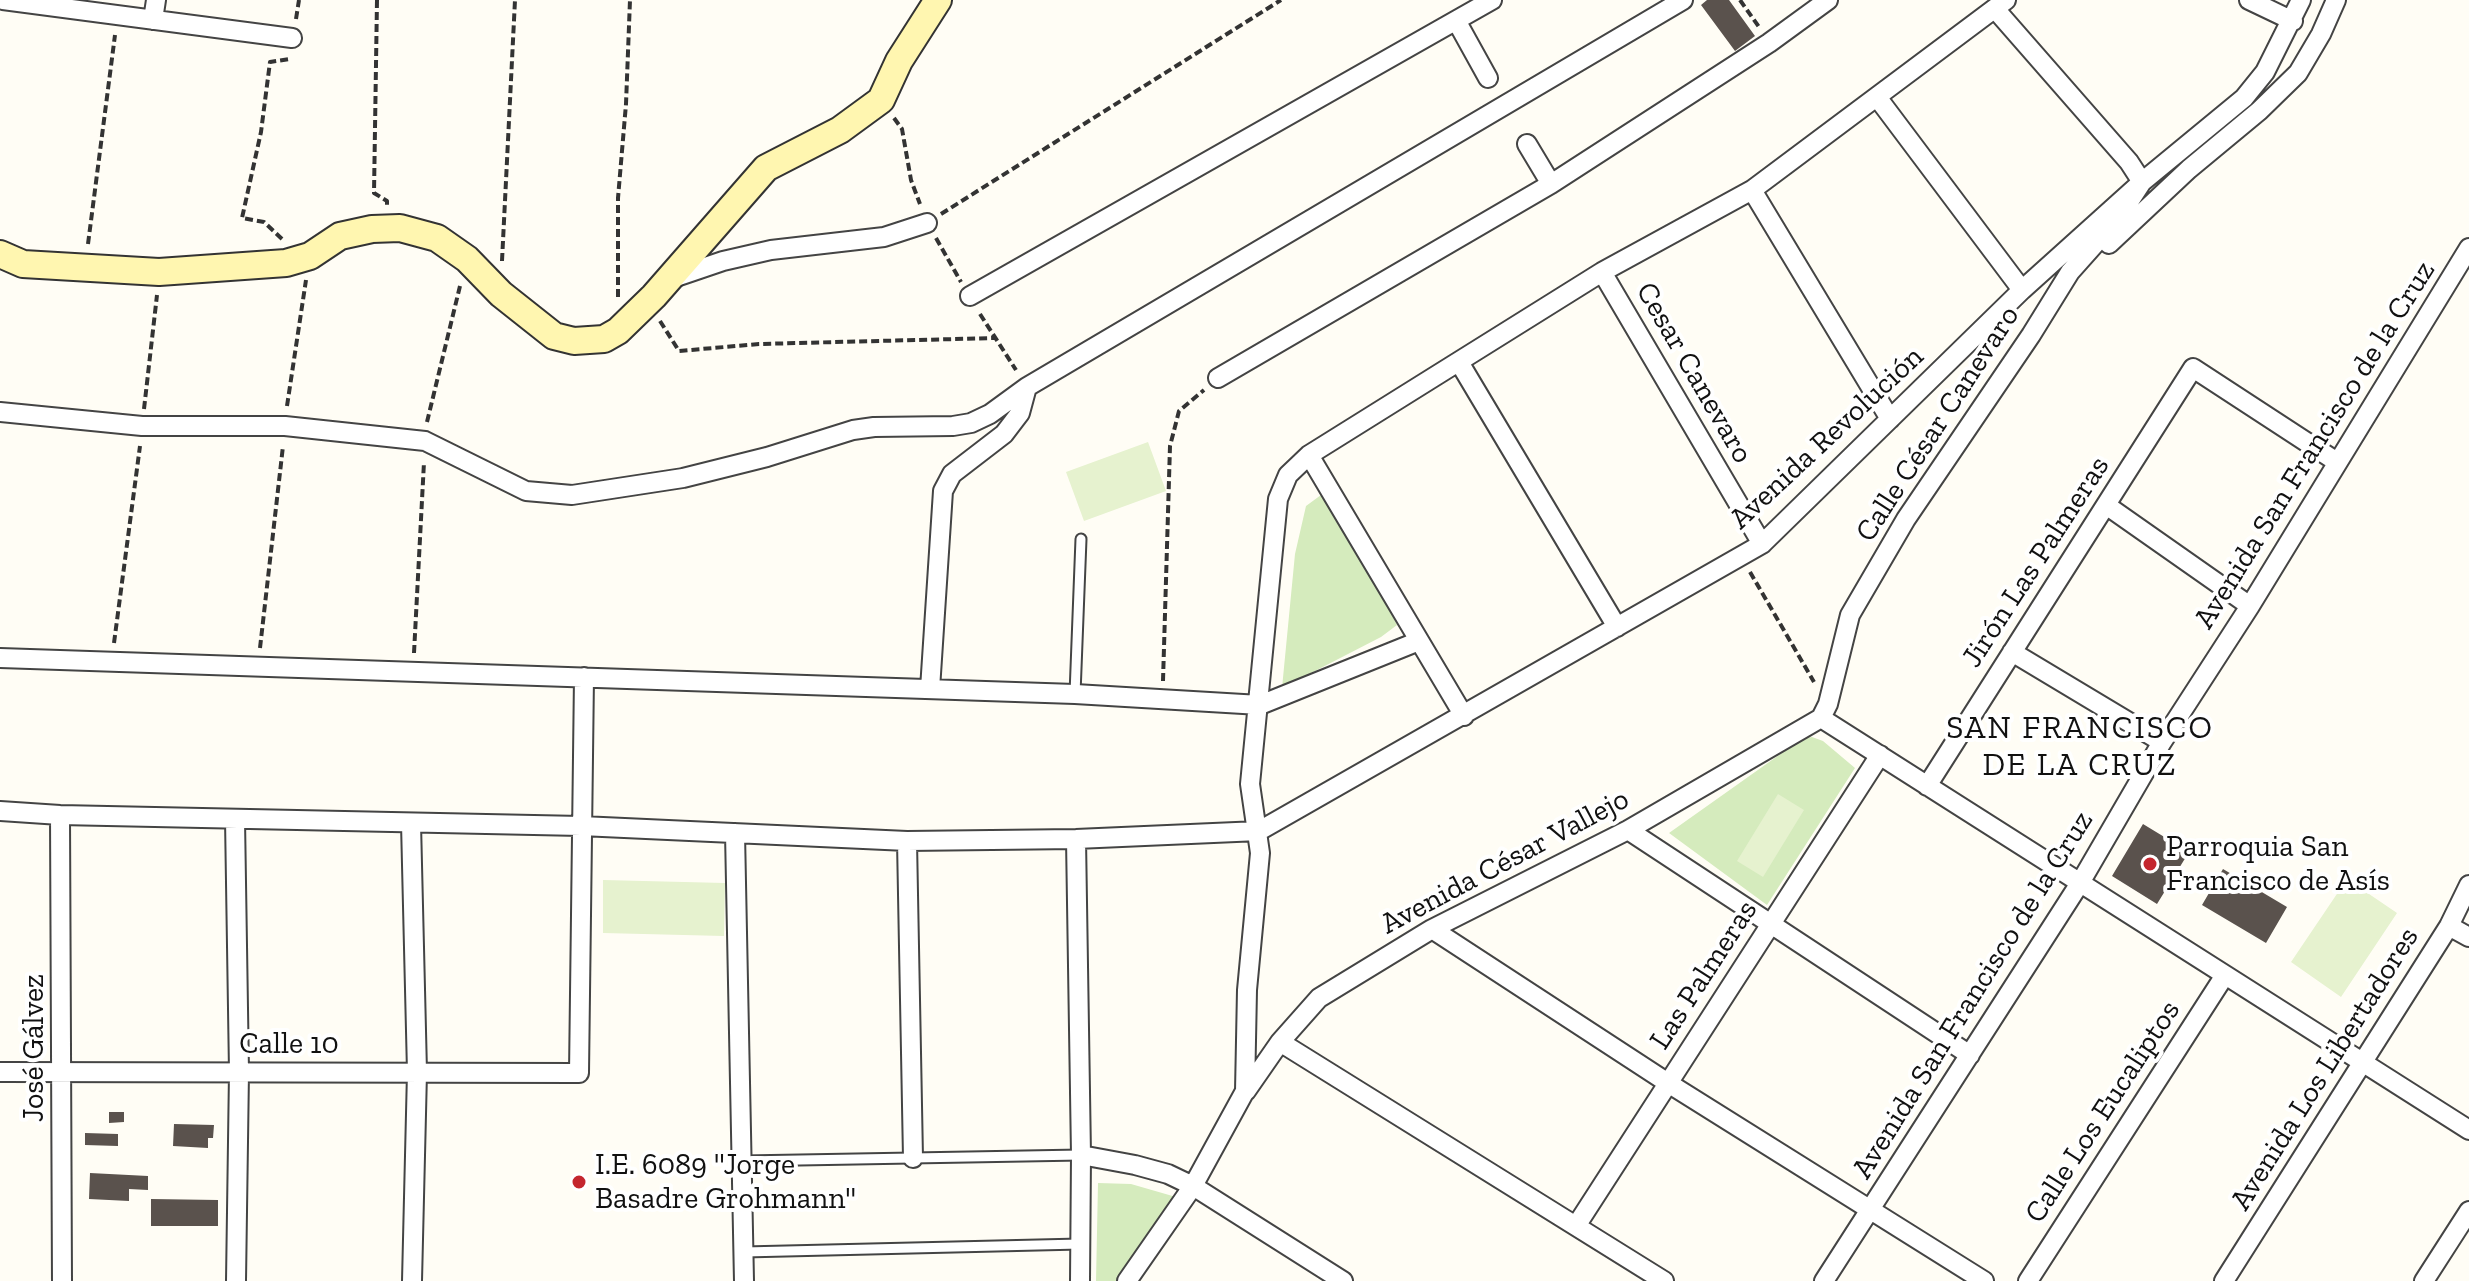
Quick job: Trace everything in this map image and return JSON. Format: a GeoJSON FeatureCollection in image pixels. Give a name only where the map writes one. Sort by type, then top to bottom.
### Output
{"type":"FeatureCollection","features":[{"type":"Feature","properties":{"kind":"street"},"geometry":{"type":"LineString","coordinates":[[3,0],[292,38]]}},
{"type":"Feature","properties":{"kind":"street"},"geometry":{"type":"LineString","coordinates":[[153,20],[156,0]]}},
{"type":"Feature","properties":{"kind":"street"},"geometry":{"type":"LineString","coordinates":[[0,254],[23,264],[159,272],[286,263],[310,256],[340,236],[400,228],[437,238],[467,259],[501,294],[554,336],[574,341],[604,339],[618,331],[657,292],[766,168],[840,130],[881,100],[899,61],[938,0]]}},
{"type":"Feature","properties":{"kind":"street"},"geometry":{"type":"LineString","coordinates":[[970,296],[1492,0]]}},
{"type":"Feature","properties":{"kind":"street"},"geometry":{"type":"LineString","coordinates":[[0,412],[142,426],[285,426],[425,441],[526,491],[572,495],[683,478],[767,457],[853,430],[971,423],[1683,0]]}},
{"type":"Feature","properties":{"kind":"street"},"geometry":{"type":"LineString","coordinates":[[1218,378],[1551,184],[1769,43],[1828,0]]}},
{"type":"Feature","properties":{"kind":"street"},"geometry":{"type":"LineString","coordinates":[[2249,0],[2293,21]]}},
{"type":"Feature","properties":{"kind":"street","name":"Avenida Revolución"},"geometry":{"type":"LineString","coordinates":[[1259,831],[1762,544],[2022,290],[2142,182],[2244,98],[2265,72],[2301,0]]}},
{"type":"Feature","properties":{"kind":"street"},"geometry":{"type":"LineString","coordinates":[[2051,301],[2189,169],[2259,111],[2298,73],[2336,0]]}},
{"type":"Feature","properties":{"kind":"street"},"geometry":{"type":"LineString","coordinates":[[1245,1091],[1247,990],[1260,853],[1250,784],[1278,499],[1288,475],[1309,455],[1602,272],[1752,190],[2001,5],[2142,182]]}},
{"type":"Feature","properties":{"kind":"street"},"geometry":{"type":"LineString","coordinates":[[1457,22],[1488,78]]}},
{"type":"Feature","properties":{"kind":"street"},"geometry":{"type":"LineString","coordinates":[[1877,97],[2022,290]]}},
{"type":"Feature","properties":{"kind":"street"},"geometry":{"type":"LineString","coordinates":[[1527,144],[1551,184]]}},
{"type":"Feature","properties":{"kind":"street","name":"Calle César Canevaro"},"geometry":{"type":"LineString","coordinates":[[1824,711],[1850,615],[1906,519],[2070,272],[2119,217],[2142,182]]}},
{"type":"Feature","properties":{"kind":"street"},"geometry":{"type":"LineString","coordinates":[[1752,190],[1890,419]]}},
{"type":"Feature","properties":{"kind":"street"},"geometry":{"type":"LineString","coordinates":[[657,292],[723,261],[771,250],[884,237],[927,223]]}},
{"type":"Feature","properties":{"kind":"street","name":"Avenida San Francisco de la Cruz"},"geometry":{"type":"LineString","coordinates":[[1824,1281],[2080,883],[2162,742],[2250,606],[2469,248]]}},
{"type":"Feature","properties":{"kind":"street","name":"Cesar Canevaro"},"geometry":{"type":"LineString","coordinates":[[1602,272],[1762,544]]}},
{"type":"Feature","properties":{"kind":"street"},"geometry":{"type":"LineString","coordinates":[[1459,362],[1617,627]]}},
{"type":"Feature","properties":{"kind":"street","name":"Jirón Las Palmeras"},"geometry":{"type":"LineString","coordinates":[[1927,786],[2193,368],[2337,462]]}},
{"type":"Feature","properties":{"kind":"street"},"geometry":{"type":"LineString","coordinates":[[930,689],[943,491],[952,474],[1004,434],[1020,413],[1027,387]]}},
{"type":"Feature","properties":{"kind":"street"},"geometry":{"type":"LineString","coordinates":[[1309,455],[1464,716]]}},
{"type":"Feature","properties":{"kind":"street"},"geometry":{"type":"LineString","coordinates":[[2106,505],[2250,606]]}},
{"type":"Feature","properties":{"kind":"street"},"geometry":{"type":"LineString","coordinates":[[0,658],[1075,694],[1260,705],[1419,641]]}},
{"type":"Feature","properties":{"kind":"street"},"geometry":{"type":"LineString","coordinates":[[2012,652],[2162,742]]}},
{"type":"Feature","properties":{"kind":"street"},"geometry":{"type":"LineString","coordinates":[[581,826],[584,677]]}},
{"type":"Feature","properties":{"kind":"street"},"geometry":{"type":"LineString","coordinates":[[1824,711],[1880,755],[1927,786],[2469,1130]]}},
{"type":"Feature","properties":{"kind":"street","name":"Avenida César Vallejo"},"geometry":{"type":"LineString","coordinates":[[1127,1281],[1193,1186],[1245,1091],[1280,1042],[1319,998],[1432,929],[1628,830],[1824,711]]}},
{"type":"Feature","properties":{"kind":"street","name":"Las Palmeras"},"geometry":{"type":"LineString","coordinates":[[1576,1226],[1880,755]]}},
{"type":"Feature","properties":{"kind":"street"},"geometry":{"type":"LineString","coordinates":[[0,811],[60,815],[581,826],[907,841],[1076,839],[1259,831]]}},
{"type":"Feature","properties":{"kind":"street","name":"José Gálvez"},"geometry":{"type":"LineString","coordinates":[[60,815],[62,1281]]}},
{"type":"Feature","properties":{"kind":"street"},"geometry":{"type":"LineString","coordinates":[[235,819],[239,1072],[236,1281]]}},
{"type":"Feature","properties":{"kind":"street"},"geometry":{"type":"LineString","coordinates":[[411,823],[417,1072],[412,1281]]}},
{"type":"Feature","properties":{"kind":"street","name":"Calle 10"},"geometry":{"type":"LineString","coordinates":[[0,1072],[579,1073],[581,826]]}},
{"type":"Feature","properties":{"kind":"street"},"geometry":{"type":"LineString","coordinates":[[1628,830],[1970,1055]]}},
{"type":"Feature","properties":{"kind":"street"},"geometry":{"type":"LineString","coordinates":[[735,833],[744,1281]]}},
{"type":"Feature","properties":{"kind":"street"},"geometry":{"type":"LineString","coordinates":[[1076,839],[1080,1281]]}},
{"type":"Feature","properties":{"kind":"street"},"geometry":{"type":"LineString","coordinates":[[907,841],[913,1158]]}},
{"type":"Feature","properties":{"kind":"street","name":"Avenida Los Libertadores"},"geometry":{"type":"LineString","coordinates":[[2224,1281],[2449,926],[2469,885]]}},
{"type":"Feature","properties":{"kind":"street"},"geometry":{"type":"LineString","coordinates":[[2449,926],[2469,937]]}},
{"type":"Feature","properties":{"kind":"street"},"geometry":{"type":"LineString","coordinates":[[1432,929],[1668,1083],[1984,1281]]}},
{"type":"Feature","properties":{"kind":"street","name":"Calle Los Eucaliptos"},"geometry":{"type":"LineString","coordinates":[[2028,1281],[2225,975]]}},
{"type":"Feature","properties":{"kind":"street"},"geometry":{"type":"LineString","coordinates":[[1280,1042],[1664,1281]]}},
{"type":"Feature","properties":{"kind":"street"},"geometry":{"type":"LineString","coordinates":[[1081,1155],[1168,1174],[1193,1186],[1343,1281]]}},
{"type":"Feature","properties":{"kind":"street"},"geometry":{"type":"LineString","coordinates":[[2424,1281],[2469,1211]]}},
{"type":"Feature","properties":{"kind":"lane"},"geometry":{"type":"LineString","coordinates":[[1075,694],[1081,539]]}},
{"type":"Feature","properties":{"kind":"lane"},"geometry":{"type":"LineString","coordinates":[[743,1161],[1081,1155]]}},
{"type":"Feature","properties":{"kind":"lane"},"geometry":{"type":"LineString","coordinates":[[744,1252],[1080,1244]]}},
{"type":"Feature","properties":{"kind":"path"},"geometry":{"type":"LineString","coordinates":[[377,0],[374,193],[387,201],[387,228]]}},
{"type":"Feature","properties":{"kind":"path"},"geometry":{"type":"LineString","coordinates":[[501,294],[515,0]]}},
{"type":"Feature","properties":{"kind":"path"},"geometry":{"type":"LineString","coordinates":[[618,331],[618,198],[627,95],[630,0]]}},
{"type":"Feature","properties":{"kind":"path"},"geometry":{"type":"LineString","coordinates":[[927,223],[1281,0]]}},
{"type":"Feature","properties":{"kind":"path"},"geometry":{"type":"LineString","coordinates":[[1740,0],[1769,43]]}},
{"type":"Feature","properties":{"kind":"path"},"geometry":{"type":"LineString","coordinates":[[85,266],[117,17]]}},
{"type":"Feature","properties":{"kind":"path"},"geometry":{"type":"LineString","coordinates":[[258,667],[285,426],[310,256],[280,238],[264,222],[242,218],[259,145],[270,62],[291,59]]}},
{"type":"Feature","properties":{"kind":"path"},"geometry":{"type":"LineString","coordinates":[[881,100],[902,129],[911,180],[927,223],[1027,387]]}},
{"type":"Feature","properties":{"kind":"path"},"geometry":{"type":"LineString","coordinates":[[112,662],[159,272]]}},
{"type":"Feature","properties":{"kind":"path"},"geometry":{"type":"LineString","coordinates":[[657,292],[679,351],[759,344],[996,338]]}},
{"type":"Feature","properties":{"kind":"path"},"geometry":{"type":"LineString","coordinates":[[1162,699],[1170,446],[1179,411],[1218,378]]}},
{"type":"Feature","properties":{"kind":"path"},"geometry":{"type":"LineString","coordinates":[[1741,557],[1824,711]]}},
{"type":"Feature","properties":{"kind":"green space"},"geometry":{"type":"Polygon","coordinates":[[[1148,442],[1166,491],[1084,521],[1066,472],[1148,442]]]}},
{"type":"Feature","properties":{"kind":"green space"},"geometry":{"type":"Polygon","coordinates":[[[1321,495],[1330,496],[1339,508],[1397,625],[1381,637],[1282,688],[1295,554],[1306,506],[1321,495]]]}},
{"type":"Feature","properties":{"kind":"green space"},"geometry":{"type":"Polygon","coordinates":[[[1803,738],[1823,741],[1855,768],[1767,905],[1669,833],[1803,738]]]}},
{"type":"Feature","properties":{"kind":"green space"},"geometry":{"type":"Polygon","coordinates":[[[1778,794],[1804,810],[1763,877],[1737,861],[1778,794]]]}},
{"type":"Feature","properties":{"kind":"green space"},"geometry":{"type":"Polygon","coordinates":[[[2347,879],[2397,913],[2341,997],[2291,962],[2347,879]]]}},
{"type":"Feature","properties":{"kind":"green space"},"geometry":{"type":"Polygon","coordinates":[[[603,880],[725,883],[724,936],[603,933],[603,880]]]}},
{"type":"Feature","properties":{"kind":"green space"},"geometry":{"type":"Polygon","coordinates":[[[1098,1183],[1131,1184],[1176,1197],[1119,1281],[1096,1281],[1098,1183]]]}},
{"type":"Feature","properties":{"kind":"building"},"geometry":{"type":"Polygon","coordinates":[[[1707,0],[1729,0],[1755,36],[1735,51],[1701,5],[1707,0]]]}},
{"type":"Feature","properties":{"kind":"building","name":"Parroquia San Francisco de Asís"},"geometry":{"type":"Polygon","coordinates":[[[2143,824],[2189,852],[2157,904],[2112,876],[2143,824]]]}},
{"type":"Feature","properties":{"kind":"building"},"geometry":{"type":"Polygon","coordinates":[[[2223,869],[2287,907],[2266,943],[2202,905],[2223,869]]]}},
{"type":"Feature","properties":{"kind":"building"},"geometry":{"type":"Polygon","coordinates":[[[109,1112],[124,1112],[124,1122],[109,1123],[109,1112]]]}},
{"type":"Feature","properties":{"kind":"building"},"geometry":{"type":"Polygon","coordinates":[[[174,1124],[214,1125],[213,1138],[208,1138],[208,1148],[173,1146],[174,1124]]]}},
{"type":"Feature","properties":{"kind":"building"},"geometry":{"type":"Polygon","coordinates":[[[85,1133],[118,1134],[118,1146],[85,1145],[85,1133]]]}},
{"type":"Feature","properties":{"kind":"building"},"geometry":{"type":"Polygon","coordinates":[[[90,1173],[148,1176],[148,1190],[129,1189],[129,1201],[89,1199],[90,1173]]]}},
{"type":"Feature","properties":{"kind":"building"},"geometry":{"type":"Polygon","coordinates":[[[151,1199],[218,1200],[218,1226],[151,1226],[151,1199]]]}},
{"type":"Feature","properties":{"kind":"place","name":"Parroquia San Francisco de Asís"},"geometry":{"type":"Point","coordinates":[2150,864]}},
{"type":"Feature","properties":{"kind":"place","name":"I.E. 6089 \"Jorge Basadre Grohmann\""},"geometry":{"type":"Point","coordinates":[579,1182]}},
{"type":"Feature","properties":{"kind":"district","name":"SAN FRANCISCO DE LA CRUZ"},"geometry":{"type":"Point","coordinates":[2080,748]}}]}
